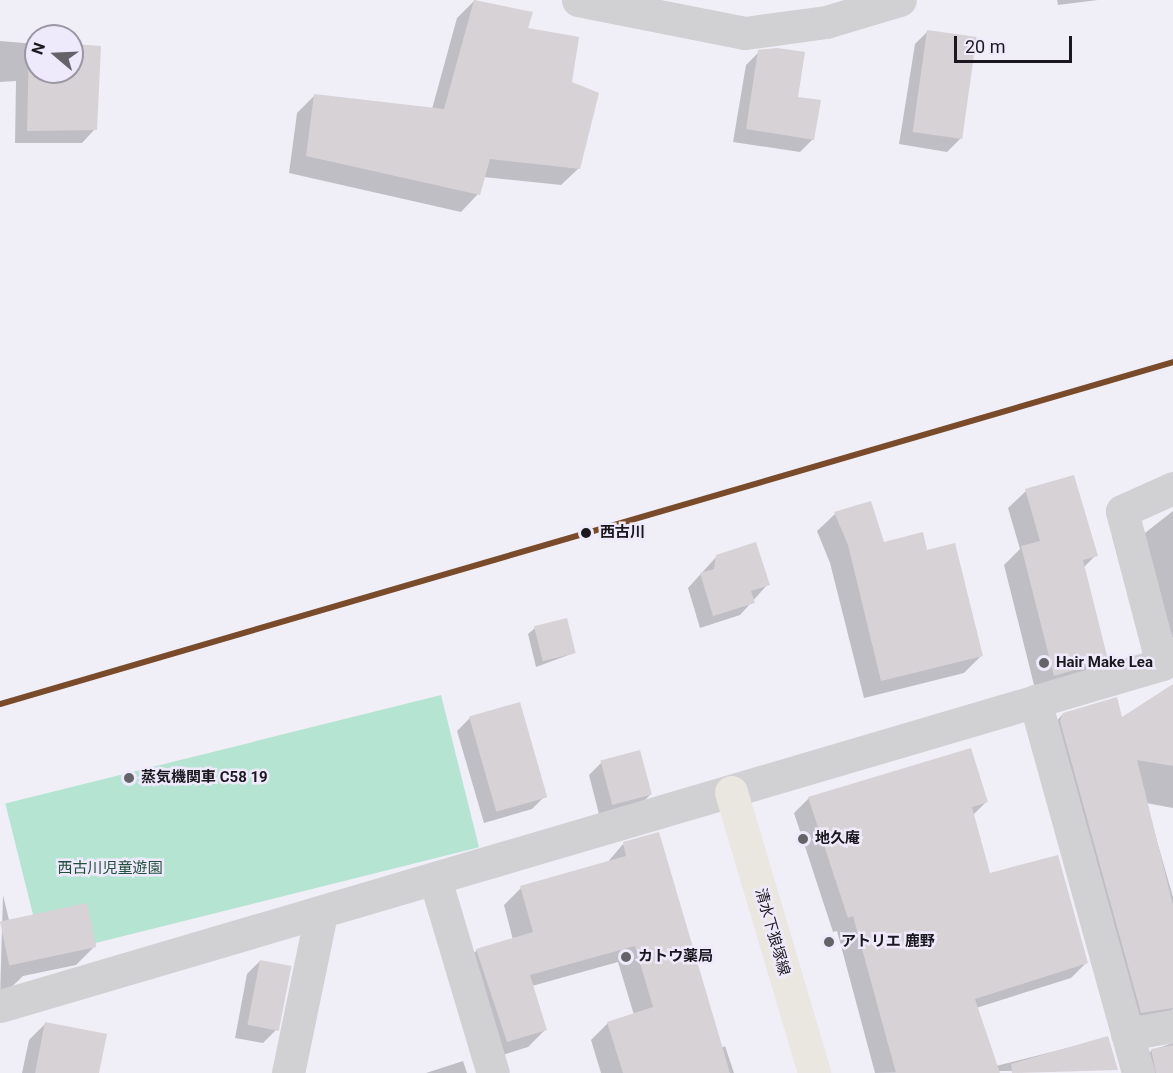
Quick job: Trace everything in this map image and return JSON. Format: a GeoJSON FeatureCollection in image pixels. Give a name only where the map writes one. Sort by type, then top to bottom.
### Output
{"type":"FeatureCollection","features":[{"type":"Feature","properties":{"kind":"main road","name":"清水下狼塚線"},"geometry":{"type":"LineString","coordinates":[[731,792],[814,1073]]}},
{"type":"Feature","properties":{"kind":"street"},"geometry":{"type":"LineString","coordinates":[[578,0],[745,33],[826,22],[900,0]]}},
{"type":"Feature","properties":{"kind":"street"},"geometry":{"type":"LineString","coordinates":[[0,1006],[1162,664],[1122,511],[1173,488]]}},
{"type":"Feature","properties":{"kind":"street"},"geometry":{"type":"LineString","coordinates":[[1035,702],[1138,1073]]}},
{"type":"Feature","properties":{"kind":"street"},"geometry":{"type":"LineString","coordinates":[[435,879],[493,1073]]}},
{"type":"Feature","properties":{"kind":"street"},"geometry":{"type":"LineString","coordinates":[[288,1073],[321,913]]}},
{"type":"Feature","properties":{"kind":"street"},"geometry":{"type":"LineString","coordinates":[[1127,1035],[1173,1026]]}},
{"type":"Feature","properties":{"kind":"green space","name":"西古川児童遊園"},"geometry":{"type":"Polygon","coordinates":[[[441,695],[479,847],[43,956],[5,804],[441,695]]]}},
{"type":"Feature","properties":{"kind":"building"},"geometry":{"type":"Polygon","coordinates":[[[474,0],[533,12],[528,28],[579,37],[572,82],[599,93],[580,169],[490,159],[480,195],[306,156],[314,94],[444,109],[474,0]]]}},
{"type":"Feature","properties":{"kind":"building"},"geometry":{"type":"Polygon","coordinates":[[[927,30],[977,37],[962,139],[913,132],[927,30]]]}},
{"type":"Feature","properties":{"kind":"building"},"geometry":{"type":"Polygon","coordinates":[[[84,45],[101,46],[97,130],[27,131],[28,84],[84,84],[84,45]]]}},
{"type":"Feature","properties":{"kind":"building"},"geometry":{"type":"Polygon","coordinates":[[[777,48],[805,52],[798,97],[821,100],[814,140],[746,129],[758,50],[777,48]]]}},
{"type":"Feature","properties":{"kind":"building"},"geometry":{"type":"Polygon","coordinates":[[[1074,475],[1098,556],[1083,560],[1108,660],[1054,676],[1021,546],[1040,541],[1025,489],[1074,475]]]}},
{"type":"Feature","properties":{"kind":"building"},"geometry":{"type":"Polygon","coordinates":[[[871,501],[884,542],[923,532],[927,550],[955,543],[983,656],[881,681],[848,545],[834,512],[871,501]]]}},
{"type":"Feature","properties":{"kind":"building"},"geometry":{"type":"Polygon","coordinates":[[[756,542],[770,585],[751,591],[755,603],[713,616],[700,573],[714,569],[716,555],[756,542]]]}},
{"type":"Feature","properties":{"kind":"building"},"geometry":{"type":"Polygon","coordinates":[[[567,618],[576,653],[543,661],[534,626],[567,618]]]}},
{"type":"Feature","properties":{"kind":"building"},"geometry":{"type":"Polygon","coordinates":[[[1173,684],[1173,766],[1137,760],[1173,905],[1173,1008],[1141,1013],[1060,721],[1063,713],[1117,697],[1122,717],[1173,684]]]}},
{"type":"Feature","properties":{"kind":"building"},"geometry":{"type":"Polygon","coordinates":[[[520,702],[547,797],[496,812],[469,717],[520,702]]]}},
{"type":"Feature","properties":{"kind":"building"},"geometry":{"type":"Polygon","coordinates":[[[971,748],[988,802],[972,807],[990,873],[1058,855],[1088,963],[975,999],[1000,1073],[896,1073],[853,916],[848,918],[808,797],[971,748]]]}},
{"type":"Feature","properties":{"kind":"building"},"geometry":{"type":"Polygon","coordinates":[[[640,750],[652,794],[612,805],[600,761],[640,750]]]}},
{"type":"Feature","properties":{"kind":"building"},"geometry":{"type":"Polygon","coordinates":[[[659,832],[730,1073],[623,1073],[607,1022],[653,1007],[635,946],[530,975],[547,1030],[507,1042],[476,949],[533,932],[520,886],[626,856],[623,842],[659,832]]]}},
{"type":"Feature","properties":{"kind":"building"},"geometry":{"type":"Polygon","coordinates":[[[87,903],[96,947],[9,966],[0,921],[87,903]]]}},
{"type":"Feature","properties":{"kind":"building"},"geometry":{"type":"Polygon","coordinates":[[[260,960],[291,966],[279,1031],[247,1025],[260,960]]]}},
{"type":"Feature","properties":{"kind":"building"},"geometry":{"type":"Polygon","coordinates":[[[45,1022],[107,1034],[99,1073],[35,1073],[45,1022]]]}},
{"type":"Feature","properties":{"kind":"building"},"geometry":{"type":"Polygon","coordinates":[[[1108,1036],[1118,1070],[1012,1073],[1011,1064],[1108,1036]]]}},
{"type":"Feature","properties":{"kind":"building"},"geometry":{"type":"Polygon","coordinates":[[[1173,1045],[1173,1073],[1156,1073],[1151,1049],[1173,1045]]]}},
{"type":"Feature","properties":{"kind":"transit line"},"geometry":{"type":"LineString","coordinates":[[0,704],[1173,362]]}},
{"type":"Feature","properties":{"kind":"place","name":"西古川"},"geometry":{"type":"Point","coordinates":[586,533]}},
{"type":"Feature","properties":{"kind":"place","name":"Hair Make Lea"},"geometry":{"type":"Point","coordinates":[1044,663]}},
{"type":"Feature","properties":{"kind":"place","name":"蒸気機関車 C58 19"},"geometry":{"type":"Point","coordinates":[129,778]}},
{"type":"Feature","properties":{"kind":"place","name":"地久庵"},"geometry":{"type":"Point","coordinates":[803,839]}},
{"type":"Feature","properties":{"kind":"place","name":"アトリエ 鹿野"},"geometry":{"type":"Point","coordinates":[829,942]}},
{"type":"Feature","properties":{"kind":"place","name":"カトウ薬局"},"geometry":{"type":"Point","coordinates":[626,957]}}]}
